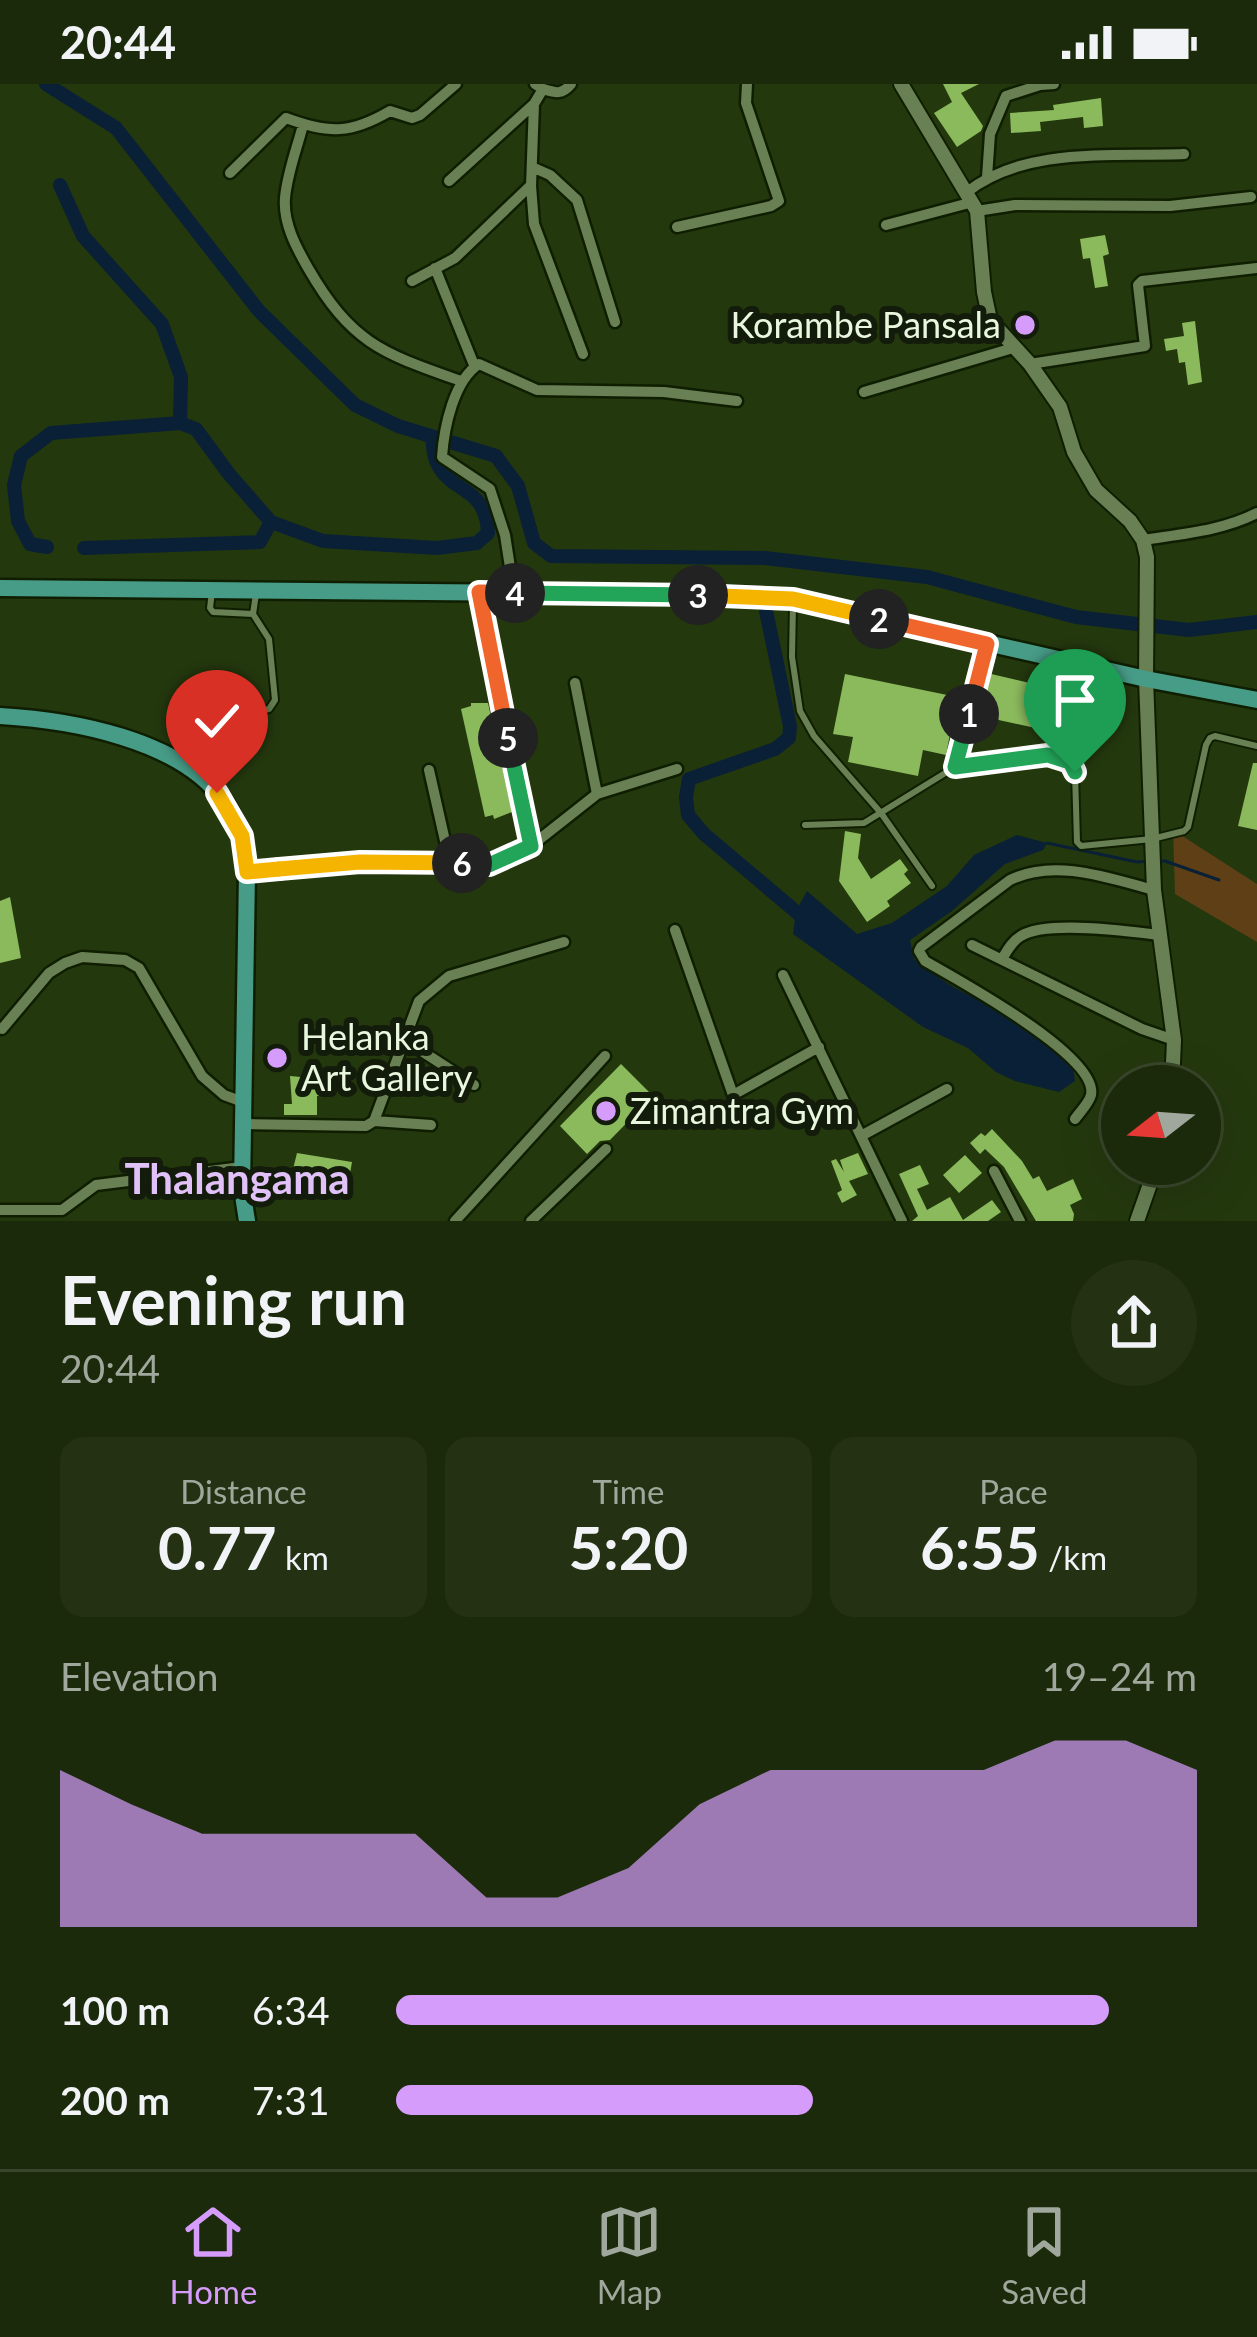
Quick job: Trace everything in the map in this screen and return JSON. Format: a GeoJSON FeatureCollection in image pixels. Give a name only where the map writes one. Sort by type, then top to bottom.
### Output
{"type":"FeatureCollection","features":[{"type":"Feature","properties":{"kind":"main road"},"geometry":{"type":"LineString","coordinates":[[0,588],[793,599],[1146,680],[1257,700]]}},
{"type":"Feature","properties":{"kind":"main road"},"geometry":{"type":"LineString","coordinates":[[0,716],[50,720],[150,748],[189,768],[232,814],[242,836],[247,872],[242,1167],[247,1221]]}},
{"type":"Feature","properties":{"kind":"street"},"geometry":{"type":"LineString","coordinates":[[230,173],[286,118],[348,130],[390,110],[412,118],[456,84]]}},
{"type":"Feature","properties":{"kind":"street"},"geometry":{"type":"LineString","coordinates":[[572,84],[558,93],[539,87],[534,104],[531,186],[534,224],[583,354]]}},
{"type":"Feature","properties":{"kind":"street"},"geometry":{"type":"LineString","coordinates":[[677,227],[771,206],[780,198],[746,103],[747,84]]}},
{"type":"Feature","properties":{"kind":"street"},"geometry":{"type":"LineString","coordinates":[[901,84],[972,202],[991,320],[1060,407],[1074,452],[1096,490],[1130,521],[1148,557],[1146,680],[1152,844],[1173,1065]]}},
{"type":"Feature","properties":{"kind":"street"},"geometry":{"type":"LineString","coordinates":[[972,202],[987,177],[989,134],[1006,96],[1054,84]]}},
{"type":"Feature","properties":{"kind":"street"},"geometry":{"type":"LineString","coordinates":[[449,181],[534,104]]}},
{"type":"Feature","properties":{"kind":"street"},"geometry":{"type":"LineString","coordinates":[[303,124],[284,200],[292,241],[329,304],[355,332],[393,356],[461,381]]}},
{"type":"Feature","properties":{"kind":"street"},"geometry":{"type":"LineString","coordinates":[[987,177],[1038,159],[1184,154]]}},
{"type":"Feature","properties":{"kind":"street"},"geometry":{"type":"LineString","coordinates":[[532,166],[550,175],[577,200],[615,322]]}},
{"type":"Feature","properties":{"kind":"street"},"geometry":{"type":"LineString","coordinates":[[412,281],[454,257],[531,186]]}},
{"type":"Feature","properties":{"kind":"street"},"geometry":{"type":"LineString","coordinates":[[886,225],[972,202],[1169,206],[1251,197]]}},
{"type":"Feature","properties":{"kind":"street"},"geometry":{"type":"LineString","coordinates":[[434,268],[474,365]]}},
{"type":"Feature","properties":{"kind":"street"},"geometry":{"type":"LineString","coordinates":[[1030,364],[1145,346],[1138,285],[1142,280],[1257,268]]}},
{"type":"Feature","properties":{"kind":"street"},"geometry":{"type":"LineString","coordinates":[[865,392],[1013,348]]}},
{"type":"Feature","properties":{"kind":"street"},"geometry":{"type":"LineString","coordinates":[[514,593],[505,535],[490,489],[442,457],[461,381],[474,365],[537,390],[664,392],[737,401]]}},
{"type":"Feature","properties":{"kind":"street"},"geometry":{"type":"LineString","coordinates":[[1143,540],[1240,522],[1257,513]]}},
{"type":"Feature","properties":{"kind":"street"},"geometry":{"type":"LineString","coordinates":[[479,592],[531,846]]}},
{"type":"Feature","properties":{"kind":"street"},"geometry":{"type":"LineString","coordinates":[[575,683],[597,794]]}},
{"type":"Feature","properties":{"kind":"street"},"geometry":{"type":"LineString","coordinates":[[247,872],[360,862],[489,865],[531,846],[597,794],[676,769]]}},
{"type":"Feature","properties":{"kind":"street"},"geometry":{"type":"LineString","coordinates":[[428,770],[450,863]]}},
{"type":"Feature","properties":{"kind":"street"},"geometry":{"type":"LineString","coordinates":[[1075,1119],[1091,1090],[1088,1078],[1068,1053],[925,961],[919,951],[1023,873],[1099,875],[1154,884]]}},
{"type":"Feature","properties":{"kind":"street"},"geometry":{"type":"LineString","coordinates":[[675,930],[733,1095],[819,1047]]}},
{"type":"Feature","properties":{"kind":"street"},"geometry":{"type":"LineString","coordinates":[[1002,959],[1023,934],[1046,930],[1159,934]]}},
{"type":"Feature","properties":{"kind":"street"},"geometry":{"type":"LineString","coordinates":[[374,1121],[419,1001],[449,976],[564,942]]}},
{"type":"Feature","properties":{"kind":"street"},"geometry":{"type":"LineString","coordinates":[[972,945],[1142,1029],[1174,1040]]}},
{"type":"Feature","properties":{"kind":"street"},"geometry":{"type":"LineString","coordinates":[[2,1029],[49,973],[65,963],[82,957],[125,960],[140,968],[202,1076],[224,1095],[244,1102]]}},
{"type":"Feature","properties":{"kind":"street"},"geometry":{"type":"LineString","coordinates":[[783,975],[902,1221]]}},
{"type":"Feature","properties":{"kind":"street"},"geometry":{"type":"LineString","coordinates":[[403,1040],[474,1085]]}},
{"type":"Feature","properties":{"kind":"street"},"geometry":{"type":"LineString","coordinates":[[455,1221],[604,1056]]}},
{"type":"Feature","properties":{"kind":"street"},"geometry":{"type":"LineString","coordinates":[[861,1136],[947,1089]]}},
{"type":"Feature","properties":{"kind":"street"},"geometry":{"type":"LineString","coordinates":[[244,1124],[366,1126],[374,1121],[431,1125]]}},
{"type":"Feature","properties":{"kind":"street"},"geometry":{"type":"LineString","coordinates":[[531,1221],[606,1149]]}},
{"type":"Feature","properties":{"kind":"street"},"geometry":{"type":"LineString","coordinates":[[0,1210],[62,1210],[96,1185],[242,1167]]}},
{"type":"Feature","properties":{"kind":"street"},"geometry":{"type":"LineString","coordinates":[[994,1171],[1020,1221]]}},
{"type":"Feature","properties":{"kind":"street"},"geometry":{"type":"LineString","coordinates":[[1137,1221],[1149,1185]]}},
{"type":"Feature","properties":{"kind":"lane"},"geometry":{"type":"LineString","coordinates":[[212,590],[213,612],[253,614]]}},
{"type":"Feature","properties":{"kind":"lane"},"geometry":{"type":"LineString","coordinates":[[213,720],[269,710],[275,700],[269,639],[253,614],[257,591]]}},
{"type":"Feature","properties":{"kind":"lane"},"geometry":{"type":"LineString","coordinates":[[793,599],[792,657],[800,711],[814,736],[881,813],[932,886]]}},
{"type":"Feature","properties":{"kind":"lane"},"geometry":{"type":"LineString","coordinates":[[955,767],[987,644]]}},
{"type":"Feature","properties":{"kind":"lane"},"geometry":{"type":"LineString","coordinates":[[805,825],[859,825],[955,767],[1048,755],[1070,762],[1075,772],[1077,842],[1081,846],[1152,844],[1187,827],[1210,738],[1257,746]]}},
{"type":"Feature","properties":{"kind":"shaded area"},"geometry":{"type":"Polygon","coordinates":[[[1173,830],[1257,884],[1257,942],[1175,894],[1173,830]]]}},
{"type":"Feature","properties":{"kind":"water"},"geometry":{"type":"Polygon","coordinates":[[[1017,835],[1047,843],[1043,850],[1005,864],[910,940],[914,959],[937,976],[1030,1026],[1061,1050],[1075,1081],[1059,1092],[996,1072],[968,1048],[923,1027],[793,934],[796,911],[807,891],[857,934],[892,923],[947,886],[974,855],[1017,835]]]}},
{"type":"Feature","properties":{"kind":"building"},"geometry":{"type":"Polygon","coordinates":[[[943,84],[979,84],[961,93],[983,126],[957,147],[934,113],[952,102],[943,84]]]}},
{"type":"Feature","properties":{"kind":"building"},"geometry":{"type":"Polygon","coordinates":[[[1101,98],[1103,126],[1084,128],[1083,117],[1040,122],[1041,131],[1011,133],[1010,113],[1054,110],[1053,105],[1101,98]]]}},
{"type":"Feature","properties":{"kind":"building"},"geometry":{"type":"Polygon","coordinates":[[[1105,235],[1108,286],[1095,288],[1090,258],[1083,259],[1080,239],[1105,235]]]}},
{"type":"Feature","properties":{"kind":"building"},"geometry":{"type":"Polygon","coordinates":[[[1195,321],[1202,382],[1188,385],[1185,362],[1179,363],[1177,349],[1166,351],[1164,339],[1184,336],[1182,323],[1195,321]]]}},
{"type":"Feature","properties":{"kind":"building"},"geometry":{"type":"Polygon","coordinates":[[[987,673],[1063,691],[1054,732],[976,715],[987,673]]]}},
{"type":"Feature","properties":{"kind":"building"},"geometry":{"type":"Polygon","coordinates":[[[845,674],[957,697],[946,755],[923,750],[918,776],[848,762],[853,737],[833,734],[845,674]]]}},
{"type":"Feature","properties":{"kind":"building"},"geometry":{"type":"Polygon","coordinates":[[[471,703],[488,703],[512,812],[494,819],[493,815],[485,817],[461,709],[471,703]]]}},
{"type":"Feature","properties":{"kind":"building"},"geometry":{"type":"Polygon","coordinates":[[[1253,763],[1257,763],[1257,830],[1238,826],[1253,763]]]}},
{"type":"Feature","properties":{"kind":"building"},"geometry":{"type":"Polygon","coordinates":[[[845,831],[861,834],[858,858],[871,879],[900,859],[908,870],[904,874],[911,883],[867,922],[839,881],[845,831]]]}},
{"type":"Feature","properties":{"kind":"building"},"geometry":{"type":"Polygon","coordinates":[[[10,897],[21,958],[0,963],[0,901],[10,897]]]}},
{"type":"Feature","properties":{"kind":"building","name":"Zimantra Gym"},"geometry":{"type":"Polygon","coordinates":[[[621,1064],[653,1096],[610,1140],[600,1141],[587,1154],[560,1126],[621,1064]]]}},
{"type":"Feature","properties":{"kind":"building"},"geometry":{"type":"Polygon","coordinates":[[[290,1076],[323,1079],[317,1115],[284,1115],[284,1104],[292,1104],[290,1076]]]}},
{"type":"Feature","properties":{"kind":"building"},"geometry":{"type":"Polygon","coordinates":[[[992,1129],[1033,1179],[1039,1176],[1047,1191],[1073,1179],[1082,1199],[1070,1205],[1073,1221],[1036,1221],[1004,1167],[985,1149],[980,1154],[970,1143],[992,1129]]]}},
{"type":"Feature","properties":{"kind":"building"},"geometry":{"type":"Polygon","coordinates":[[[297,1153],[352,1162],[348,1185],[292,1173],[297,1153]]]}},
{"type":"Feature","properties":{"kind":"building"},"geometry":{"type":"Polygon","coordinates":[[[858,1153],[868,1174],[849,1181],[857,1195],[842,1203],[831,1161],[836,1159],[844,1172],[840,1160],[858,1153]]]}},
{"type":"Feature","properties":{"kind":"building"},"geometry":{"type":"Polygon","coordinates":[[[965,1155],[982,1173],[959,1193],[943,1175],[965,1155]]]}},
{"type":"Feature","properties":{"kind":"building"},"geometry":{"type":"Polygon","coordinates":[[[920,1165],[929,1184],[917,1189],[927,1210],[950,1197],[963,1220],[992,1200],[1001,1212],[988,1221],[912,1221],[918,1216],[899,1174],[920,1165]]]}},
{"type":"Feature","properties":{"kind":"waterway"},"geometry":{"type":"LineString","coordinates":[[46,84],[116,128],[259,311],[355,405],[398,426],[496,456],[518,486],[534,543],[551,556],[765,558],[927,577],[1076,617],[1189,630],[1257,622]]}},
{"type":"Feature","properties":{"kind":"waterway"},"geometry":{"type":"LineString","coordinates":[[60,185],[83,236],[162,324],[181,377],[180,423],[196,429],[271,522],[323,541],[437,548],[477,543],[488,533],[486,518],[475,498],[444,474],[435,459],[432,437]]}},
{"type":"Feature","properties":{"kind":"waterway"},"geometry":{"type":"LineString","coordinates":[[47,547],[30,544],[18,521],[14,485],[21,456],[51,433],[180,423]]}},
{"type":"Feature","properties":{"kind":"waterway"},"geometry":{"type":"LineString","coordinates":[[84,548],[260,542],[271,522]]}},
{"type":"Feature","properties":{"kind":"waterway"},"geometry":{"type":"LineString","coordinates":[[766,611],[789,738],[775,749],[689,779],[688,815],[807,921]]}},
{"type":"Feature","properties":{"kind":"waterway"},"geometry":{"type":"LineString","coordinates":[[1047,843],[1149,861]]}},
{"type":"Feature","properties":{"kind":"waterway"},"geometry":{"type":"LineString","coordinates":[[1158,861],[1219,880]]}},
{"type":"Feature","properties":{"kind":"place","name":"Korambe Pansala"},"geometry":{"type":"Point","coordinates":[1025,325]}},
{"type":"Feature","properties":{"kind":"place","name":"Helanka Art Gallery"},"geometry":{"type":"Point","coordinates":[277,1058]}},
{"type":"Feature","properties":{"kind":"place","name":"Zimantra Gym"},"geometry":{"type":"Point","coordinates":[606,1111]}},
{"type":"Feature","properties":{"kind":"district","name":"Thalangama"},"geometry":{"type":"Point","coordinates":[237,1179]}},
{"type":"Feature","properties":{"kind":"route"},"geometry":{"type":"LineString","coordinates":[[217,793],[242,836],[247,872],[360,862],[489,865],[531,846],[479,592],[793,599],[987,644],[955,767],[1048,755],[1070,762],[1075,772]]}}]}
